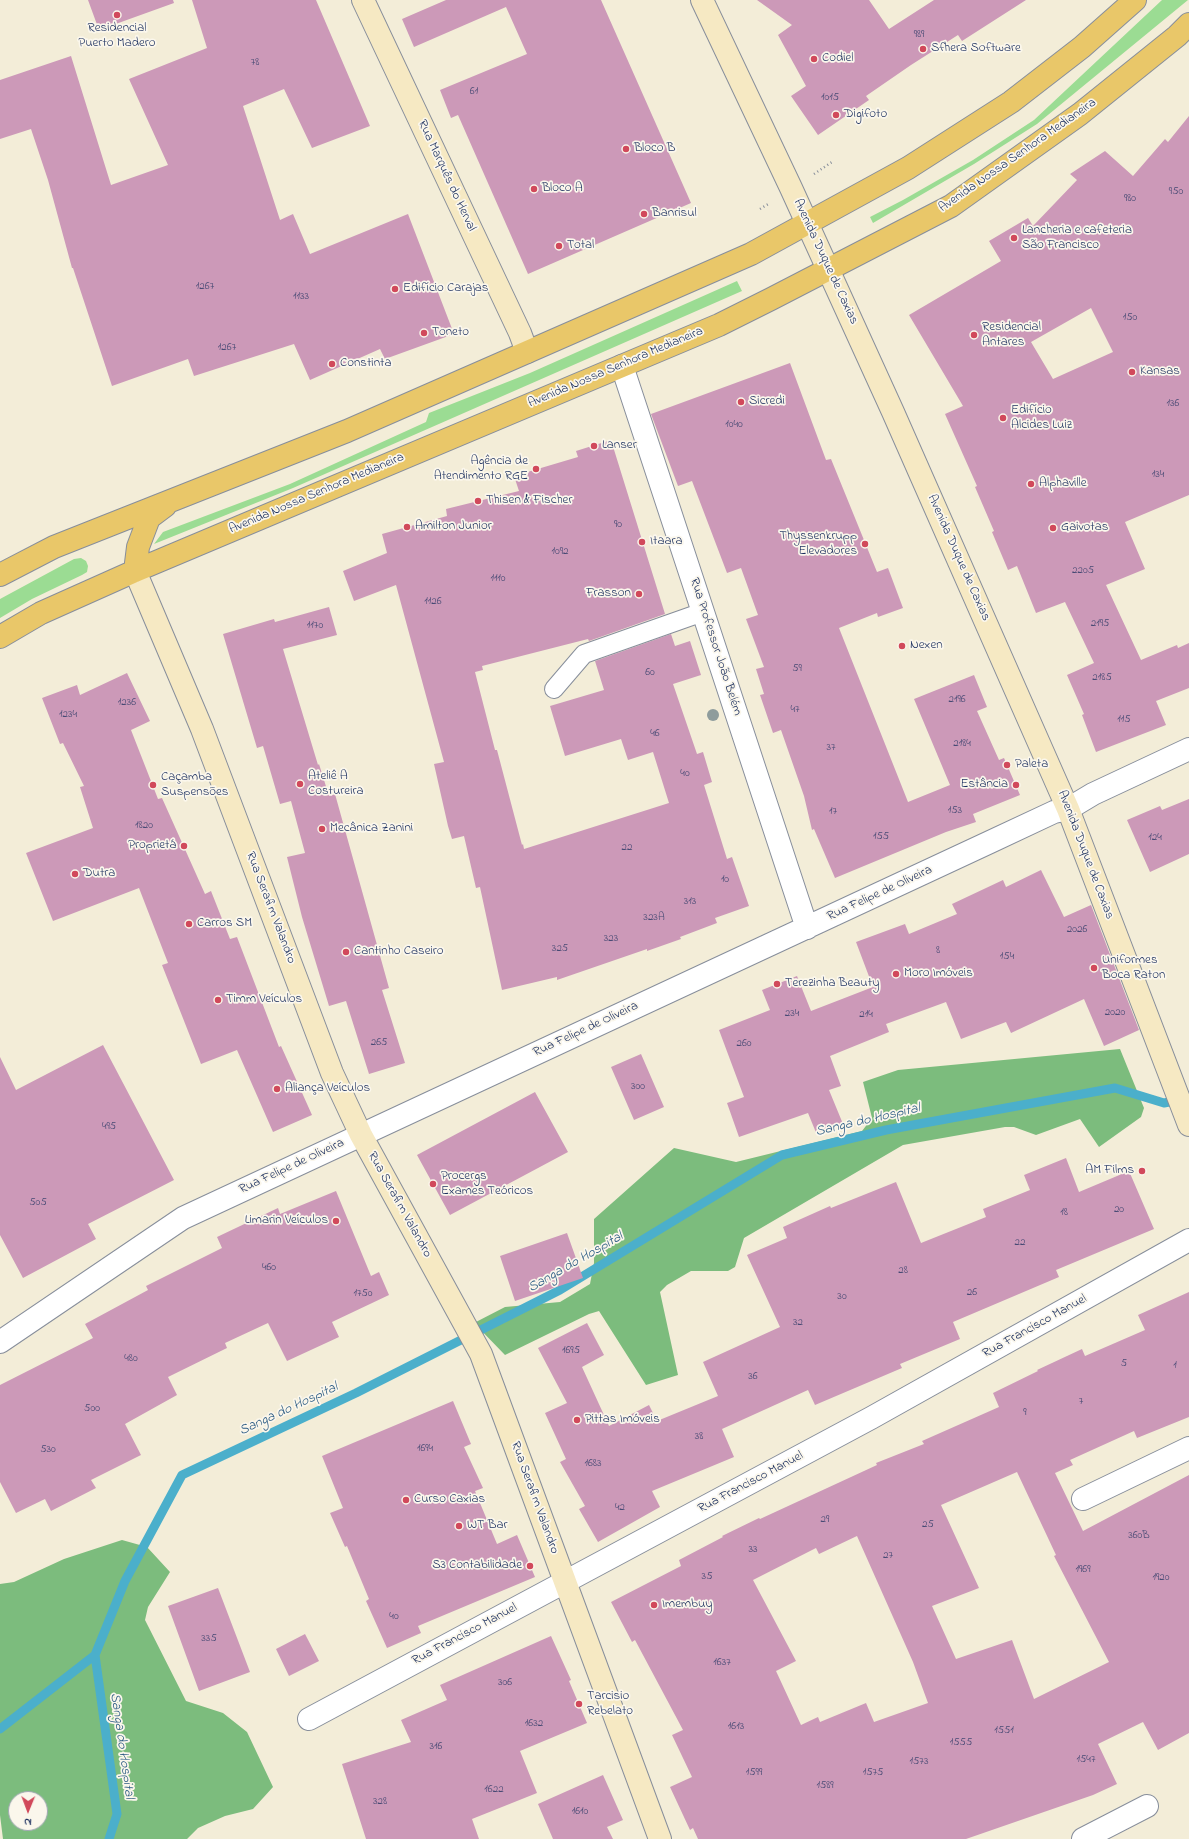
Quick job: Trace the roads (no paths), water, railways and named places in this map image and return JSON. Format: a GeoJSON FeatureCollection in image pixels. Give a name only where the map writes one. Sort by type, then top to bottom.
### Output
{"type":"FeatureCollection","features":[{"type":"Feature","properties":{"kind":"main road"},"geometry":{"type":"LineString","coordinates":[[0,575],[54,547],[347,431],[751,254],[908,168],[1011,102],[1082,47],[1135,0]]}},
{"type":"Feature","properties":{"kind":"main road","name":"Avenida Nossa Senhora Medianeira"},"geometry":{"type":"LineString","coordinates":[[0,637],[41,613],[135,571],[719,326],[951,206],[1080,114],[1177,36],[1189,24]]}},
{"type":"Feature","properties":{"kind":"main road"},"geometry":{"type":"LineString","coordinates":[[135,571],[138,547],[149,518],[172,501]]}},
{"type":"Feature","properties":{"kind":"street","name":"Rua Marquês do Herval"},"geometry":{"type":"LineString","coordinates":[[363,0],[520,333],[527,352]]}},
{"type":"Feature","properties":{"kind":"street","name":"Avenida Duque de Caxias"},"geometry":{"type":"LineString","coordinates":[[702,0],[807,223],[893,412],[1068,809],[1189,1125]]}},
{"type":"Feature","properties":{"kind":"street","name":"Rua Professor João Belém"},"geometry":{"type":"LineString","coordinates":[[622,366],[807,928]]}},
{"type":"Feature","properties":{"kind":"street","name":"Rua Serafim Valandro"},"geometry":{"type":"LineString","coordinates":[[135,571],[202,729],[332,1073],[361,1135],[481,1354],[660,1839]]}},
{"type":"Feature","properties":{"kind":"street","name":"Rua Felipe de Oliveira"},"geometry":{"type":"LineString","coordinates":[[0,1342],[183,1218],[1054,812],[1068,809],[1093,794],[1189,749]]}},
{"type":"Feature","properties":{"kind":"street","name":"Rua Francisco Manuel"},"geometry":{"type":"LineString","coordinates":[[309,1719],[871,1418],[1189,1240]]}},
{"type":"Feature","properties":{"kind":"street"},"geometry":{"type":"LineString","coordinates":[[1083,1499],[1189,1448]]}},
{"type":"Feature","properties":{"kind":"street"},"geometry":{"type":"LineString","coordinates":[[1083,1839],[1147,1806]]}},
{"type":"Feature","properties":{"kind":"lane"},"geometry":{"type":"LineString","coordinates":[[554,689],[584,654],[703,612]]}},
{"type":"Feature","properties":{"kind":"waterway","name":"Sanga do Hospital"},"geometry":{"type":"LineString","coordinates":[[0,1729],[95,1655],[125,1581],[182,1475],[356,1393],[560,1290],[782,1155],[886,1130],[1115,1088],[1164,1103],[1180,1100]]}},
{"type":"Feature","properties":{"kind":"waterway","name":"Sanga do Hospital"},"geometry":{"type":"LineString","coordinates":[[95,1655],[117,1814],[109,1839]]}},
{"type":"Feature","properties":{"kind":"place","name":"Residencial Puerto Madero"},"geometry":{"type":"Point","coordinates":[117,15]}},
{"type":"Feature","properties":{"kind":"place","name":"Sfhera Software"},"geometry":{"type":"Point","coordinates":[923,49]}},
{"type":"Feature","properties":{"kind":"place","name":"Codiel"},"geometry":{"type":"Point","coordinates":[814,59]}},
{"type":"Feature","properties":{"kind":"place","name":"Digifoto"},"geometry":{"type":"Point","coordinates":[836,115]}},
{"type":"Feature","properties":{"kind":"place","name":"Bloco B"},"geometry":{"type":"Point","coordinates":[626,149]}},
{"type":"Feature","properties":{"kind":"place","name":"Bloco A"},"geometry":{"type":"Point","coordinates":[534,189]}},
{"type":"Feature","properties":{"kind":"place","name":"Banrisul"},"geometry":{"type":"Point","coordinates":[644,214]}},
{"type":"Feature","properties":{"kind":"place","name":"Lancheria e cafeteria São Francisco"},"geometry":{"type":"Point","coordinates":[1014,238]}},
{"type":"Feature","properties":{"kind":"place","name":"Total"},"geometry":{"type":"Point","coordinates":[559,246]}},
{"type":"Feature","properties":{"kind":"place","name":"Edifício Carajas"},"geometry":{"type":"Point","coordinates":[395,289]}},
{"type":"Feature","properties":{"kind":"place","name":"Toneto"},"geometry":{"type":"Point","coordinates":[424,333]}},
{"type":"Feature","properties":{"kind":"place","name":"Residencial Antares"},"geometry":{"type":"Point","coordinates":[974,335]}},
{"type":"Feature","properties":{"kind":"place","name":"Constinta"},"geometry":{"type":"Point","coordinates":[332,364]}},
{"type":"Feature","properties":{"kind":"place","name":"Kansas"},"geometry":{"type":"Point","coordinates":[1132,372]}},
{"type":"Feature","properties":{"kind":"place","name":"Sicredi"},"geometry":{"type":"Point","coordinates":[741,402]}},
{"type":"Feature","properties":{"kind":"place","name":"Edifício Alcides Luiz"},"geometry":{"type":"Point","coordinates":[1003,418]}},
{"type":"Feature","properties":{"kind":"place","name":"Lanser"},"geometry":{"type":"Point","coordinates":[594,446]}},
{"type":"Feature","properties":{"kind":"place","name":"Agência de Atendimento RGE"},"geometry":{"type":"Point","coordinates":[536,469]}},
{"type":"Feature","properties":{"kind":"place","name":"Alphaville"},"geometry":{"type":"Point","coordinates":[1031,484]}},
{"type":"Feature","properties":{"kind":"place","name":"Thisen & Fischer"},"geometry":{"type":"Point","coordinates":[478,501]}},
{"type":"Feature","properties":{"kind":"place","name":"Amilton Junior"},"geometry":{"type":"Point","coordinates":[407,527]}},
{"type":"Feature","properties":{"kind":"place","name":"Gaivotas"},"geometry":{"type":"Point","coordinates":[1053,528]}},
{"type":"Feature","properties":{"kind":"place","name":"Itaara"},"geometry":{"type":"Point","coordinates":[642,542]}},
{"type":"Feature","properties":{"kind":"place","name":"Thyssenkrupp Elevadores"},"geometry":{"type":"Point","coordinates":[865,544]}},
{"type":"Feature","properties":{"kind":"place","name":"Frasson"},"geometry":{"type":"Point","coordinates":[639,594]}},
{"type":"Feature","properties":{"kind":"place","name":"Nexen"},"geometry":{"type":"Point","coordinates":[902,646]}},
{"type":"Feature","properties":{"kind":"place","name":"Paleta"},"geometry":{"type":"Point","coordinates":[1007,765]}},
{"type":"Feature","properties":{"kind":"place","name":"Ateliê A Costureira"},"geometry":{"type":"Point","coordinates":[300,784]}},
{"type":"Feature","properties":{"kind":"place","name":"Caçamba Suspensões"},"geometry":{"type":"Point","coordinates":[153,785]}},
{"type":"Feature","properties":{"kind":"place","name":"Estância"},"geometry":{"type":"Point","coordinates":[1016,785]}},
{"type":"Feature","properties":{"kind":"place","name":"Mecânica Zanini"},"geometry":{"type":"Point","coordinates":[322,829]}},
{"type":"Feature","properties":{"kind":"place","name":"Proprietá"},"geometry":{"type":"Point","coordinates":[184,846]}},
{"type":"Feature","properties":{"kind":"place","name":"Dutra"},"geometry":{"type":"Point","coordinates":[75,874]}},
{"type":"Feature","properties":{"kind":"place","name":"Carros SM"},"geometry":{"type":"Point","coordinates":[189,924]}},
{"type":"Feature","properties":{"kind":"place","name":"Cantinho Caseiro"},"geometry":{"type":"Point","coordinates":[346,952]}},
{"type":"Feature","properties":{"kind":"place","name":"Uniformes Boca Raton"},"geometry":{"type":"Point","coordinates":[1094,968]}},
{"type":"Feature","properties":{"kind":"place","name":"Moro Imóveis"},"geometry":{"type":"Point","coordinates":[896,974]}},
{"type":"Feature","properties":{"kind":"place","name":"Terezinha Beauty"},"geometry":{"type":"Point","coordinates":[777,984]}},
{"type":"Feature","properties":{"kind":"place","name":"Timm Veículos"},"geometry":{"type":"Point","coordinates":[218,1000]}},
{"type":"Feature","properties":{"kind":"place","name":"Aliança Veículos"},"geometry":{"type":"Point","coordinates":[277,1089]}},
{"type":"Feature","properties":{"kind":"place","name":"AM Films"},"geometry":{"type":"Point","coordinates":[1142,1171]}},
{"type":"Feature","properties":{"kind":"place","name":"Procergs Exames Teóricos"},"geometry":{"type":"Point","coordinates":[433,1184]}},
{"type":"Feature","properties":{"kind":"place","name":"Limarin Veículos"},"geometry":{"type":"Point","coordinates":[336,1221]}},
{"type":"Feature","properties":{"kind":"place","name":"Pittas Imóveis"},"geometry":{"type":"Point","coordinates":[577,1420]}},
{"type":"Feature","properties":{"kind":"place","name":"Curso Caxias"},"geometry":{"type":"Point","coordinates":[406,1500]}},
{"type":"Feature","properties":{"kind":"place","name":"WT Bar"},"geometry":{"type":"Point","coordinates":[459,1526]}},
{"type":"Feature","properties":{"kind":"place","name":"S3 Contabilidade"},"geometry":{"type":"Point","coordinates":[530,1566]}},
{"type":"Feature","properties":{"kind":"place","name":"Imembuy"},"geometry":{"type":"Point","coordinates":[654,1605]}},
{"type":"Feature","properties":{"kind":"place","name":"Tarcisio Rebelato"},"geometry":{"type":"Point","coordinates":[579,1704]}}]}
